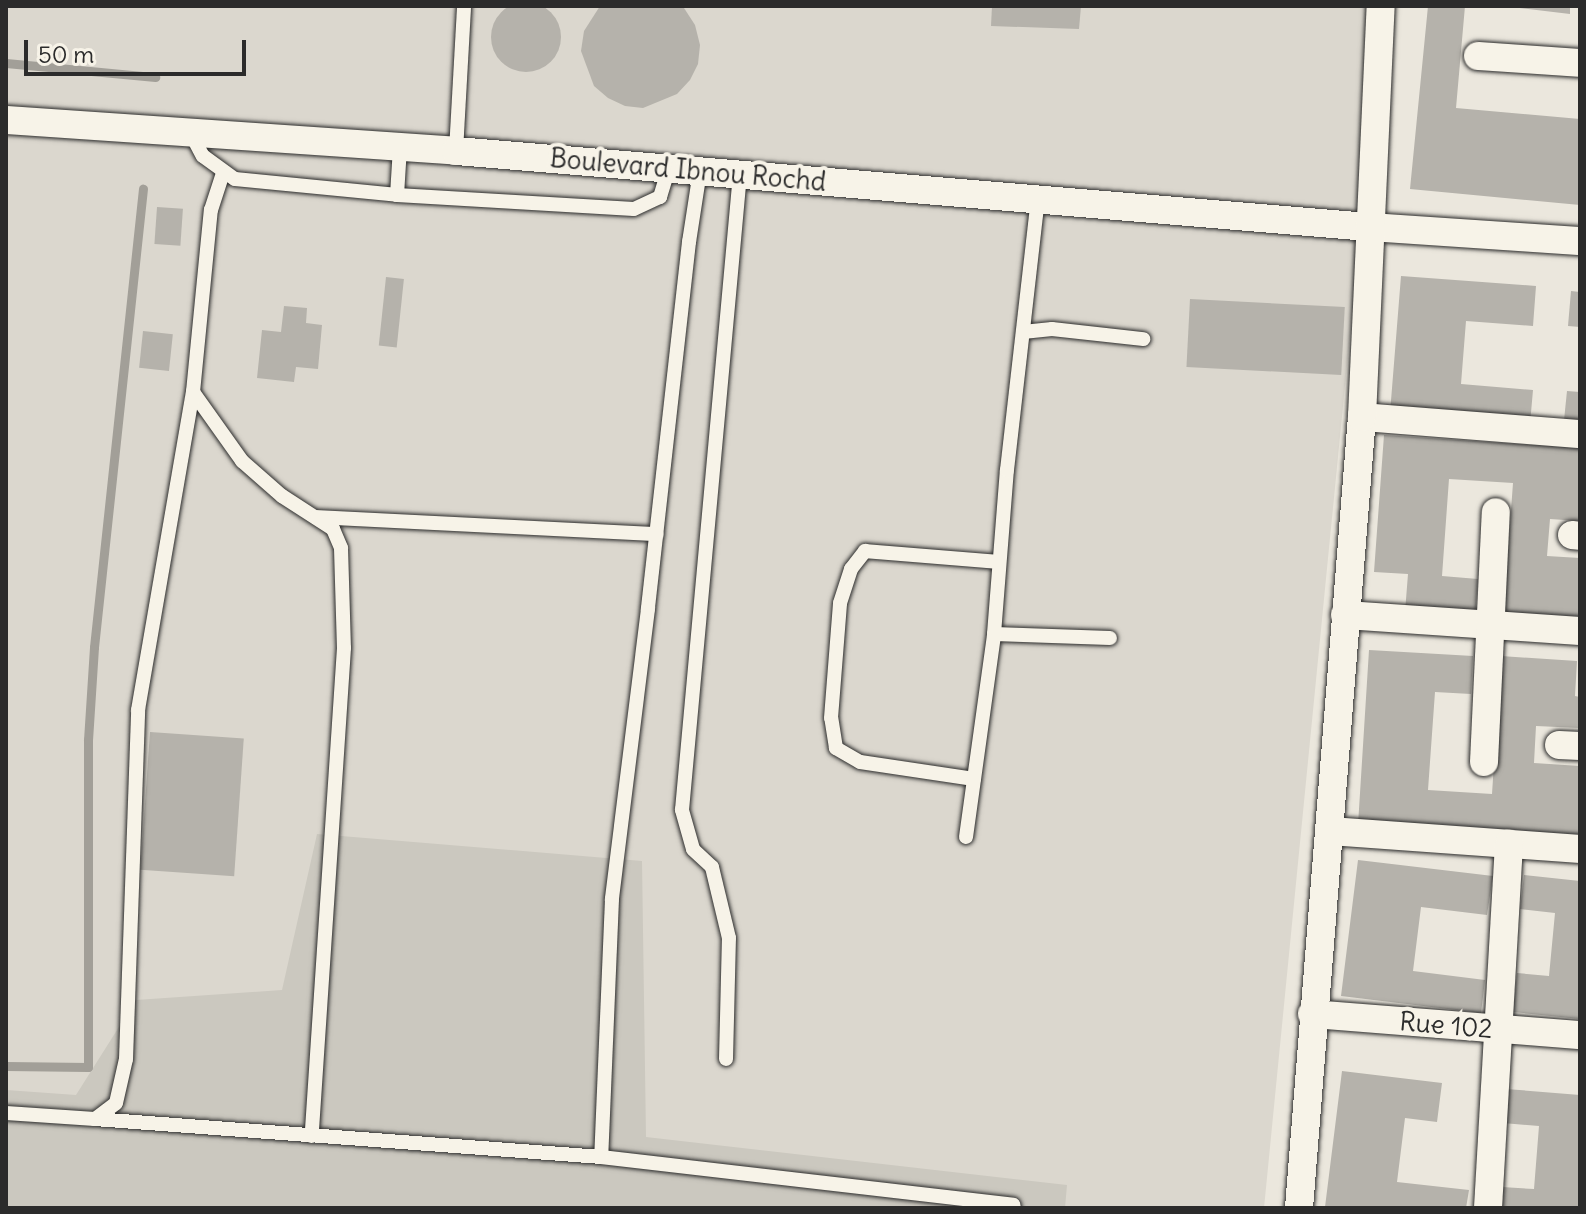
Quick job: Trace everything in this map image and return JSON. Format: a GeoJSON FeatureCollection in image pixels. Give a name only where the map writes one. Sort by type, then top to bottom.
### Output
{"type":"FeatureCollection","features":[{"type":"Feature","properties":{"kind":"street"},"geometry":{"type":"LineString","coordinates":[[1299,1208],[1312,1014],[1330,831],[1362,417],[1381,6]]}},
{"type":"Feature","properties":{"kind":"street"},"geometry":{"type":"LineString","coordinates":[[1478,56],[1580,63]]}},
{"type":"Feature","properties":{"kind":"street","name":"Boulevard Ibnou Rochd"},"geometry":{"type":"LineString","coordinates":[[6,120],[456,151],[1369,227],[1580,241]]}},
{"type":"Feature","properties":{"kind":"street"},"geometry":{"type":"LineString","coordinates":[[1362,417],[1580,434]]}},
{"type":"Feature","properties":{"kind":"street"},"geometry":{"type":"LineString","coordinates":[[1484,762],[1496,512]]}},
{"type":"Feature","properties":{"kind":"street"},"geometry":{"type":"LineString","coordinates":[[1345,615],[1580,631]]}},
{"type":"Feature","properties":{"kind":"street"},"geometry":{"type":"LineString","coordinates":[[1330,831],[1580,849]]}},
{"type":"Feature","properties":{"kind":"street"},"geometry":{"type":"LineString","coordinates":[[1488,1208],[1509,844]]}},
{"type":"Feature","properties":{"kind":"street","name":"Rue 102"},"geometry":{"type":"LineString","coordinates":[[1312,1014],[1580,1035]]}},
{"type":"Feature","properties":{"kind":"lane"},"geometry":{"type":"LineString","coordinates":[[456,151],[464,6]]}},
{"type":"Feature","properties":{"kind":"lane"},"geometry":{"type":"LineString","coordinates":[[190,132],[203,156],[223,173],[247,182],[397,195],[634,209],[660,197],[669,168]]}},
{"type":"Feature","properties":{"kind":"lane"},"geometry":{"type":"LineString","coordinates":[[397,195],[400,147]]}},
{"type":"Feature","properties":{"kind":"lane"},"geometry":{"type":"LineString","coordinates":[[601,1157],[612,899],[689,242],[700,171]]}},
{"type":"Feature","properties":{"kind":"lane"},"geometry":{"type":"LineString","coordinates":[[95,1119],[116,1103],[126,1059],[138,710],[193,392],[211,210],[223,173]]}},
{"type":"Feature","properties":{"kind":"lane"},"geometry":{"type":"LineString","coordinates":[[726,1059],[729,938],[712,867],[693,849],[682,810],[740,174]]}},
{"type":"Feature","properties":{"kind":"lane"},"geometry":{"type":"LineString","coordinates":[[966,837],[994,634],[1038,198]]}},
{"type":"Feature","properties":{"kind":"lane"},"geometry":{"type":"LineString","coordinates":[[1023,332],[1052,329],[1143,339]]}},
{"type":"Feature","properties":{"kind":"lane"},"geometry":{"type":"LineString","coordinates":[[193,392],[242,461],[282,496],[333,529],[341,548],[344,648],[312,1136]]}},
{"type":"Feature","properties":{"kind":"lane"},"geometry":{"type":"LineString","coordinates":[[316,517],[657,534]]}},
{"type":"Feature","properties":{"kind":"lane"},"geometry":{"type":"LineString","coordinates":[[974,779],[860,762],[836,748],[831,718],[840,603],[851,569],[865,551],[999,562]]}},
{"type":"Feature","properties":{"kind":"lane"},"geometry":{"type":"LineString","coordinates":[[994,634],[1110,638]]}},
{"type":"Feature","properties":{"kind":"lane"},"geometry":{"type":"LineString","coordinates":[[6,1113],[601,1157],[1013,1205],[1014,1208]]}},
{"type":"Feature","properties":{"kind":"shaded area"},"geometry":{"type":"Polygon","coordinates":[[[6,6],[1379,6],[1363,203],[1264,1208],[6,1208],[6,6]]]}},
{"type":"Feature","properties":{"kind":"shaded area"},"geometry":{"type":"Polygon","coordinates":[[[317,834],[642,861],[646,1137],[1067,1185],[1065,1208],[6,1208],[6,1090],[76,1095],[136,1000],[282,990],[317,834]]]}},
{"type":"Feature","properties":{"kind":"building"},"geometry":{"type":"Polygon","coordinates":[[[526,2],[551,12],[561,37],[551,62],[526,72],[501,62],[491,37],[501,12],[526,2]]]}},
{"type":"Feature","properties":{"kind":"building"},"geometry":{"type":"Polygon","coordinates":[[[600,6],[684,8],[695,25],[700,45],[698,64],[690,80],[677,94],[643,108],[625,106],[608,98],[594,86],[581,51],[584,31],[600,6]]]}},
{"type":"Feature","properties":{"kind":"building"},"geometry":{"type":"Polygon","coordinates":[[[992,6],[1081,6],[1079,29],[991,26],[992,6]]]}},
{"type":"Feature","properties":{"kind":"building"},"geometry":{"type":"Polygon","coordinates":[[[1428,6],[1465,6],[1456,108],[1580,119],[1580,205],[1410,189],[1428,6]]]}},
{"type":"Feature","properties":{"kind":"building"},"geometry":{"type":"Polygon","coordinates":[[[1502,6],[1570,6],[1570,14],[1502,6]]]}},
{"type":"Feature","properties":{"kind":"building"},"geometry":{"type":"Polygon","coordinates":[[[157,207],[183,209],[180,246],[154,244],[157,207]]]}},
{"type":"Feature","properties":{"kind":"building"},"geometry":{"type":"Polygon","coordinates":[[[1401,276],[1536,286],[1533,326],[1466,321],[1461,384],[1533,390],[1530,424],[1390,413],[1401,276]]]}},
{"type":"Feature","properties":{"kind":"building"},"geometry":{"type":"Polygon","coordinates":[[[386,277],[404,279],[397,348],[379,346],[386,277]]]}},
{"type":"Feature","properties":{"kind":"building"},"geometry":{"type":"Polygon","coordinates":[[[1571,291],[1580,292],[1580,327],[1568,326],[1571,291]]]}},
{"type":"Feature","properties":{"kind":"building"},"geometry":{"type":"Polygon","coordinates":[[[1190,299],[1345,307],[1341,375],[1186,367],[1190,299]]]}},
{"type":"Feature","properties":{"kind":"building"},"geometry":{"type":"Polygon","coordinates":[[[284,306],[307,308],[306,323],[322,325],[318,369],[296,367],[294,382],[257,378],[262,330],[281,332],[284,306]]]}},
{"type":"Feature","properties":{"kind":"building"},"geometry":{"type":"Polygon","coordinates":[[[143,331],[173,334],[169,371],[139,368],[143,331]]]}},
{"type":"Feature","properties":{"kind":"building"},"geometry":{"type":"Polygon","coordinates":[[[1567,391],[1580,392],[1580,431],[1563,430],[1567,391]]]}},
{"type":"Feature","properties":{"kind":"building"},"geometry":{"type":"Polygon","coordinates":[[[1384,435],[1580,448],[1580,521],[1550,519],[1547,556],[1580,558],[1579,625],[1503,620],[1513,483],[1449,479],[1442,576],[1478,579],[1475,617],[1405,612],[1408,574],[1374,572],[1384,435]]]}},
{"type":"Feature","properties":{"kind":"building"},"geometry":{"type":"Polygon","coordinates":[[[1369,650],[1473,656],[1471,694],[1435,692],[1428,790],[1492,794],[1501,656],[1577,661],[1575,696],[1580,697],[1580,728],[1536,726],[1534,763],[1580,766],[1580,839],[1358,825],[1369,650]]]}},
{"type":"Feature","properties":{"kind":"building"},"geometry":{"type":"Polygon","coordinates":[[[150,732],[244,739],[234,876],[140,870],[150,732]]]}},
{"type":"Feature","properties":{"kind":"building"},"geometry":{"type":"Polygon","coordinates":[[[1358,860],[1493,876],[1487,915],[1421,907],[1413,971],[1485,980],[1481,1013],[1341,996],[1358,860]]]}},
{"type":"Feature","properties":{"kind":"building"},"geometry":{"type":"Polygon","coordinates":[[[1524,875],[1580,881],[1580,1019],[1513,1012],[1517,973],[1549,976],[1555,913],[1520,909],[1524,875]]]}},
{"type":"Feature","properties":{"kind":"building"},"geometry":{"type":"Polygon","coordinates":[[[1342,1071],[1442,1083],[1437,1122],[1405,1118],[1397,1182],[1469,1190],[1466,1208],[1325,1207],[1342,1071]]]}},
{"type":"Feature","properties":{"kind":"building"},"geometry":{"type":"Polygon","coordinates":[[[1506,1089],[1580,1095],[1580,1208],[1501,1208],[1502,1187],[1534,1189],[1539,1126],[1503,1123],[1506,1089]]]}},
{"type":"Feature","properties":{"kind":"waterway"},"geometry":{"type":"LineString","coordinates":[[6,63],[155,77]]}},
{"type":"Feature","properties":{"kind":"waterway"},"geometry":{"type":"LineString","coordinates":[[6,1066],[88,1067],[88,740],[94,647],[143,189]]}}]}
